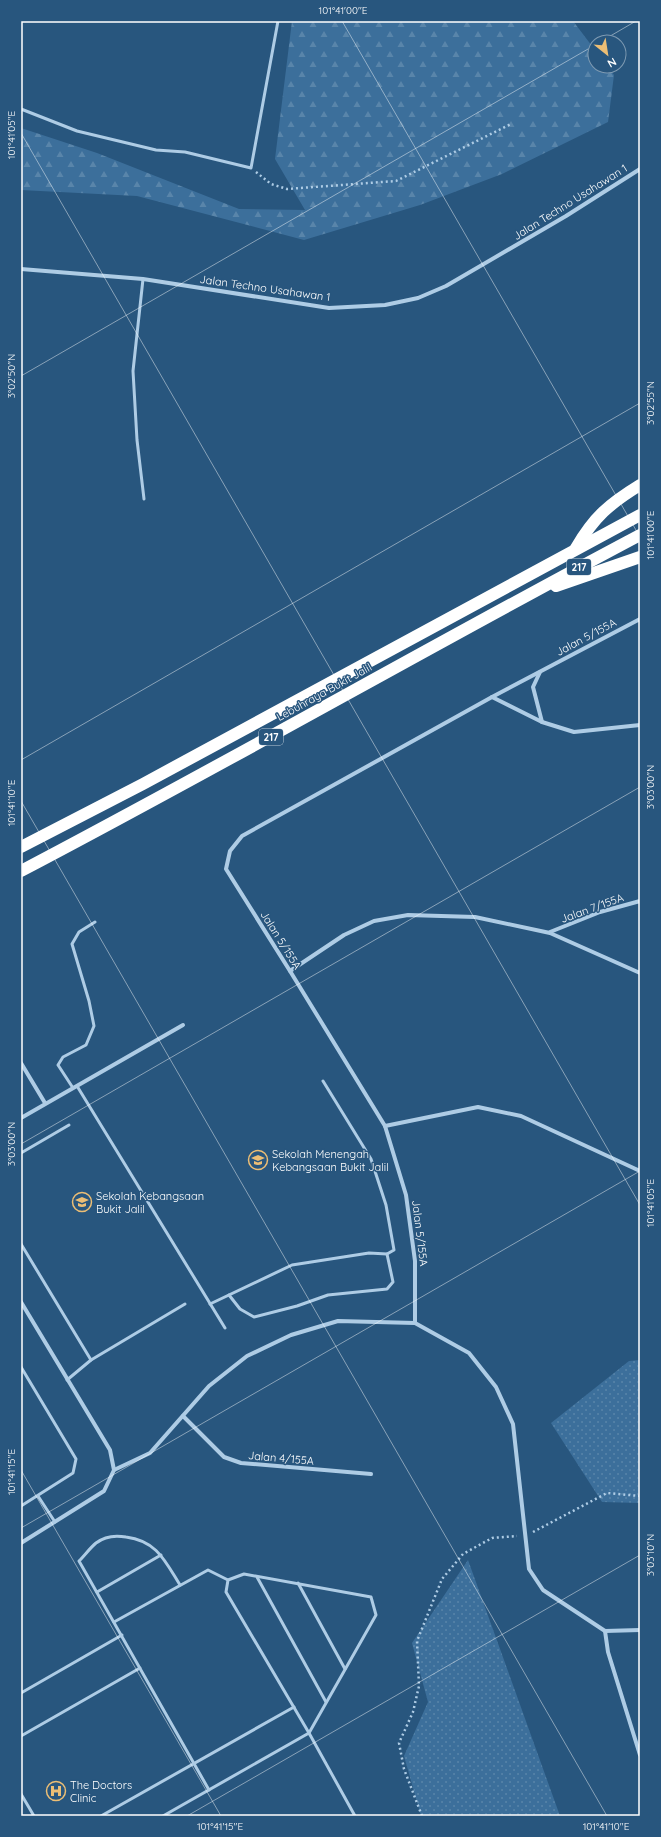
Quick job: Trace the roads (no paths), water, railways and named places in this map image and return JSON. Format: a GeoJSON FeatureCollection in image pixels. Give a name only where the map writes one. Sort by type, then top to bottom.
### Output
{"type":"FeatureCollection","features":[{"type":"Feature","properties":{"kind":"highway"},"geometry":{"type":"LineString","coordinates":[[575,550],[589,526],[617,499],[640,485]]}},
{"type":"Feature","properties":{"kind":"highway","name":"Lebuhraya Bukit Jalil"},"geometry":{"type":"LineString","coordinates":[[21,847],[143,784],[640,515]]}},
{"type":"Feature","properties":{"kind":"highway","name":"Lebuhraya Bukit Jalil"},"geometry":{"type":"LineString","coordinates":[[21,871],[154,802],[519,599],[640,535]]}},
{"type":"Feature","properties":{"kind":"highway"},"geometry":{"type":"LineString","coordinates":[[519,599],[640,557]]}},
{"type":"Feature","properties":{"kind":"street","name":"Jalan Techno Usahawan 1"},"geometry":{"type":"LineString","coordinates":[[21,269],[143,279],[329,308],[385,305],[418,298],[446,286],[566,216],[640,169]]}},
{"type":"Feature","properties":{"kind":"street","name":"Jalan 5/155A"},"geometry":{"type":"LineString","coordinates":[[415,1323],[416,1261],[406,1195],[385,1126],[226,869],[230,851],[242,836],[492,697],[640,619]]}},
{"type":"Feature","properties":{"kind":"street"},"geometry":{"type":"LineString","coordinates":[[540,672],[533,687],[542,722]]}},
{"type":"Feature","properties":{"kind":"street"},"geometry":{"type":"LineString","coordinates":[[492,697],[542,722],[574,732],[640,725]]}},
{"type":"Feature","properties":{"kind":"street","name":"Jalan 7/155A"},"geometry":{"type":"LineString","coordinates":[[550,933],[600,912],[640,901]]}},
{"type":"Feature","properties":{"kind":"street"},"geometry":{"type":"LineString","coordinates":[[290,971],[344,935],[374,921],[408,915],[475,917],[550,933],[640,973]]}},
{"type":"Feature","properties":{"kind":"street"},"geometry":{"type":"LineString","coordinates":[[21,1118],[184,1025]]}},
{"type":"Feature","properties":{"kind":"street"},"geometry":{"type":"LineString","coordinates":[[21,1063],[45,1103]]}},
{"type":"Feature","properties":{"kind":"street"},"geometry":{"type":"LineString","coordinates":[[385,1126],[478,1107],[521,1116],[640,1171]]}},
{"type":"Feature","properties":{"kind":"street"},"geometry":{"type":"LineString","coordinates":[[21,1302],[110,1450],[114,1470],[104,1491],[21,1543]]}},
{"type":"Feature","properties":{"kind":"street"},"geometry":{"type":"LineString","coordinates":[[114,1470],[150,1453],[209,1386],[247,1356],[292,1335],[338,1321],[415,1323],[469,1353],[496,1387],[513,1424],[529,1569],[542,1590],[605,1631],[640,1630]]}},
{"type":"Feature","properties":{"kind":"street","name":"Jalan 4/155A"},"geometry":{"type":"LineString","coordinates":[[183,1416],[224,1457],[240,1463],[371,1474]]}},
{"type":"Feature","properties":{"kind":"street"},"geometry":{"type":"LineString","coordinates":[[605,1631],[608,1652],[640,1755]]}},
{"type":"Feature","properties":{"kind":"lane"},"geometry":{"type":"LineString","coordinates":[[21,109],[77,131],[156,150],[185,152],[251,168],[278,21]]}},
{"type":"Feature","properties":{"kind":"lane"},"geometry":{"type":"LineString","coordinates":[[143,279],[133,370],[137,440],[144,499]]}},
{"type":"Feature","properties":{"kind":"lane"},"geometry":{"type":"LineString","coordinates":[[94,922],[79,932],[72,944],[89,1001],[94,1026],[86,1045],[63,1057],[58,1066],[75,1087],[225,1328]]}},
{"type":"Feature","properties":{"kind":"lane"},"geometry":{"type":"LineString","coordinates":[[210,1304],[292,1265],[369,1254],[387,1254],[394,1250],[386,1205],[371,1159],[323,1081]]}},
{"type":"Feature","properties":{"kind":"lane"},"geometry":{"type":"LineString","coordinates":[[21,1153],[69,1125]]}},
{"type":"Feature","properties":{"kind":"lane"},"geometry":{"type":"LineString","coordinates":[[21,1244],[91,1360]]}},
{"type":"Feature","properties":{"kind":"lane"},"geometry":{"type":"LineString","coordinates":[[229,1295],[240,1309],[254,1317],[297,1306],[328,1295],[387,1289],[393,1282],[387,1254]]}},
{"type":"Feature","properties":{"kind":"lane"},"geometry":{"type":"LineString","coordinates":[[67,1380],[91,1360],[185,1304]]}},
{"type":"Feature","properties":{"kind":"lane"},"geometry":{"type":"LineString","coordinates":[[21,1367],[76,1459],[73,1473],[21,1506]]}},
{"type":"Feature","properties":{"kind":"lane"},"geometry":{"type":"LineString","coordinates":[[38,1496],[55,1522]]}},
{"type":"Feature","properties":{"kind":"lane"},"geometry":{"type":"LineString","coordinates":[[180,1585],[161,1556],[151,1544],[135,1538],[114,1535],[97,1542],[80,1561],[210,1790]]}},
{"type":"Feature","properties":{"kind":"lane"},"geometry":{"type":"LineString","coordinates":[[97,1592],[161,1556]]}},
{"type":"Feature","properties":{"kind":"lane"},"geometry":{"type":"LineString","coordinates":[[114,1622],[208,1570],[228,1580],[244,1574],[371,1597],[376,1615],[309,1733],[163,1816]]}},
{"type":"Feature","properties":{"kind":"lane"},"geometry":{"type":"LineString","coordinates":[[257,1577],[326,1702]]}},
{"type":"Feature","properties":{"kind":"lane"},"geometry":{"type":"LineString","coordinates":[[228,1580],[226,1592],[309,1733],[355,1816]]}},
{"type":"Feature","properties":{"kind":"lane"},"geometry":{"type":"LineString","coordinates":[[298,1583],[345,1669]]}},
{"type":"Feature","properties":{"kind":"lane"},"geometry":{"type":"LineString","coordinates":[[21,1693],[122,1635]]}},
{"type":"Feature","properties":{"kind":"lane"},"geometry":{"type":"LineString","coordinates":[[21,1736],[140,1668]]}},
{"type":"Feature","properties":{"kind":"lane"},"geometry":{"type":"LineString","coordinates":[[101,1816],[294,1707]]}},
{"type":"Feature","properties":{"kind":"lane"},"geometry":{"type":"LineString","coordinates":[[21,1794],[34,1816]]}},
{"type":"Feature","properties":{"kind":"place","name":"Sekolah Menengah Kebangsaan Bukit Jalil"},"geometry":{"type":"Point","coordinates":[258,1160]}},
{"type":"Feature","properties":{"kind":"place","name":"Sekolah Kebangsaan Bukit Jalil"},"geometry":{"type":"Point","coordinates":[82,1202]}},
{"type":"Feature","properties":{"kind":"place","name":"The Doctors Clinic"},"geometry":{"type":"Point","coordinates":[56,1791]}}]}
